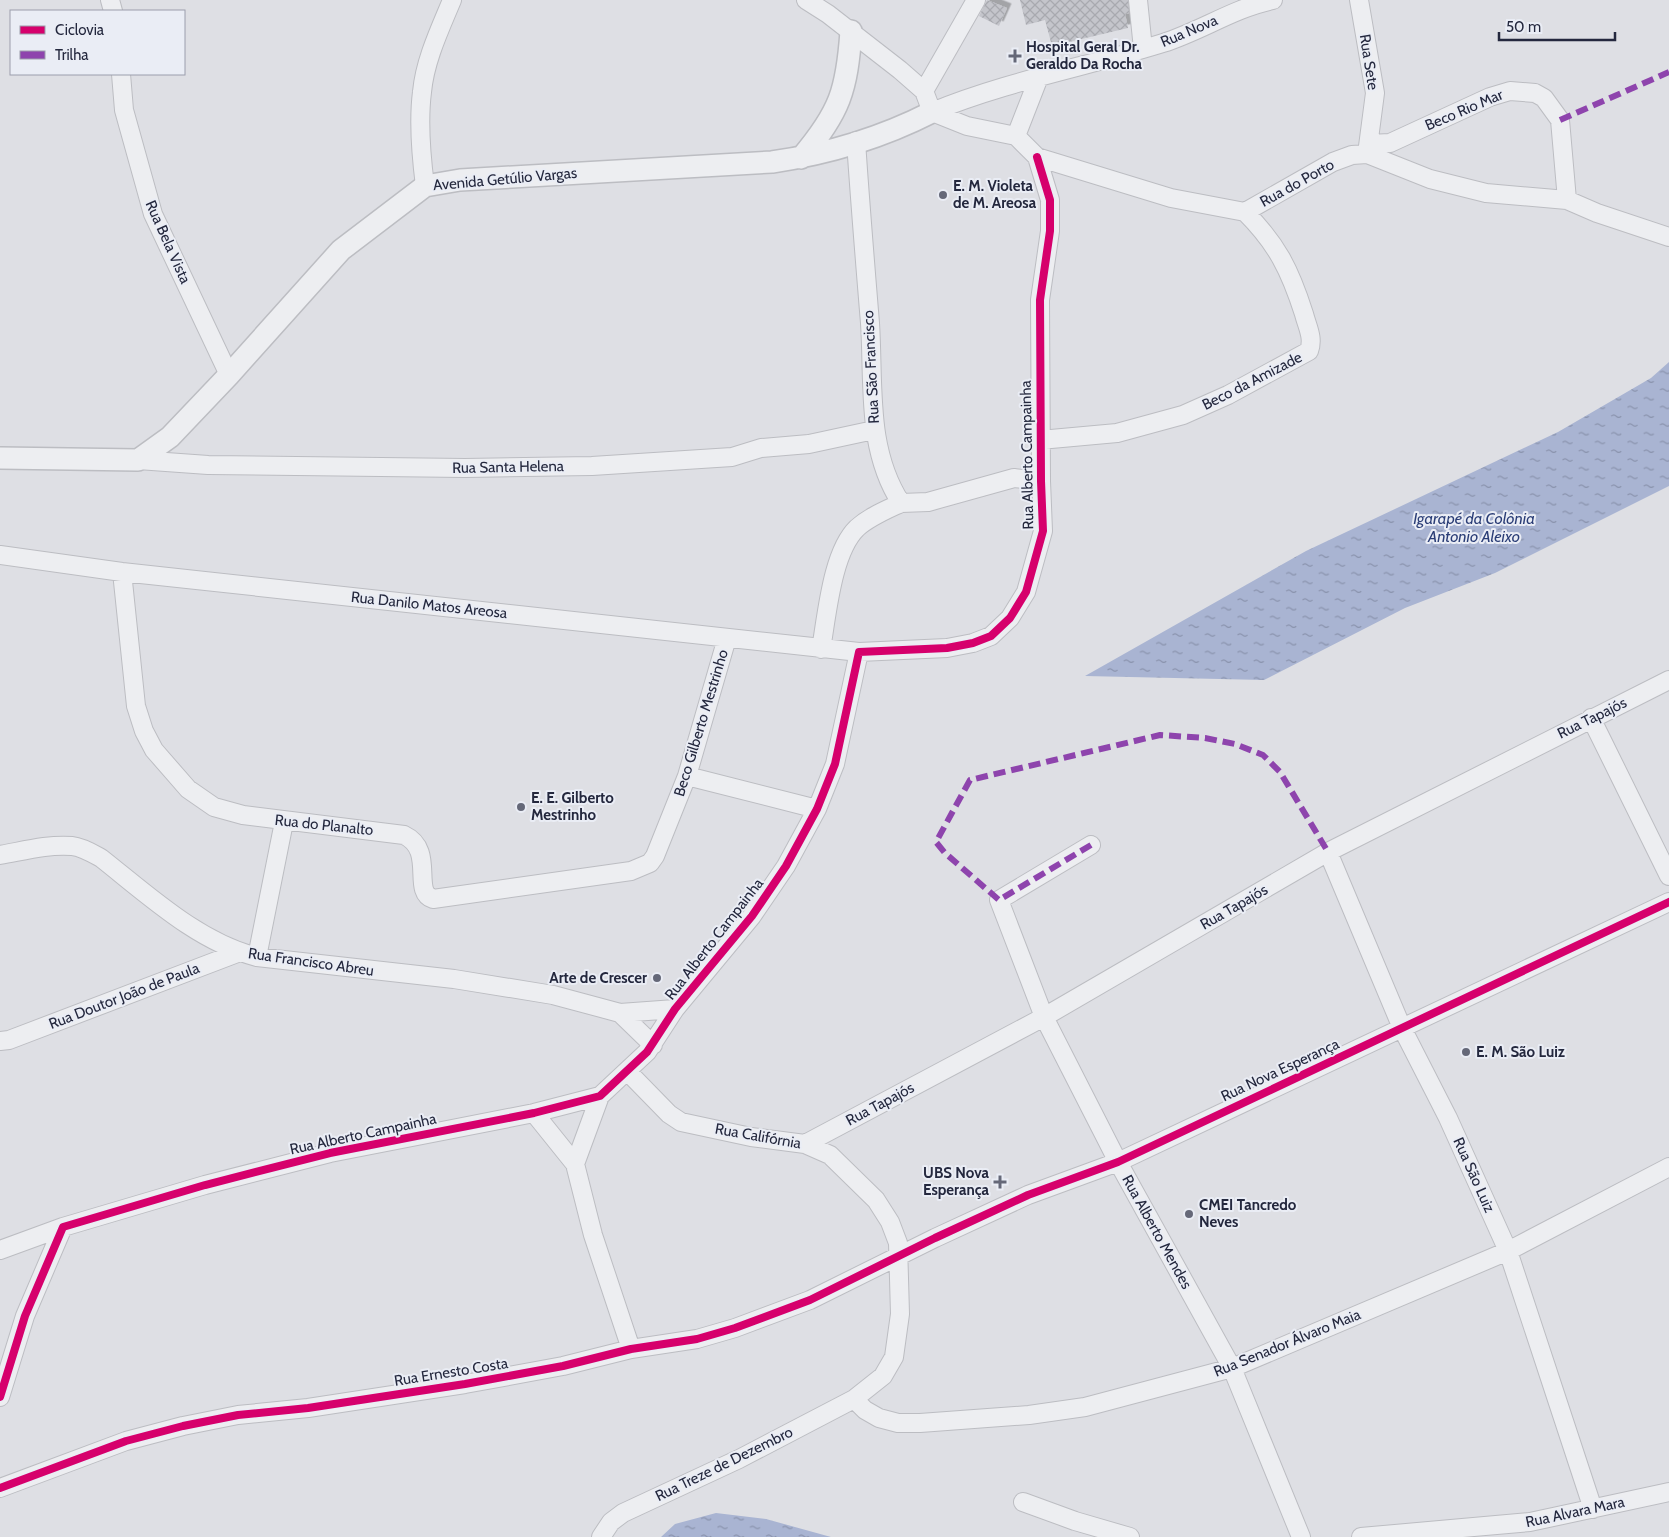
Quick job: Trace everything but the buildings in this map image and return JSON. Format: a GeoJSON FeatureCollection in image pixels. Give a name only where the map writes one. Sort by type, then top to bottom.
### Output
{"type":"FeatureCollection","features":[{"type":"Feature","properties":{"kind":"street"},"geometry":{"type":"LineString","coordinates":[[424,186],[420,125],[422,92],[432,50],[452,0]]}},
{"type":"Feature","properties":{"kind":"street"},"geometry":{"type":"LineString","coordinates":[[806,0],[851,31],[924,91],[932,112],[967,126],[1016,136],[1039,77]]}},
{"type":"Feature","properties":{"kind":"street"},"geometry":{"type":"LineString","coordinates":[[924,91],[976,0]]}},
{"type":"Feature","properties":{"kind":"street"},"geometry":{"type":"LineString","coordinates":[[1138,0],[1143,49]]}},
{"type":"Feature","properties":{"kind":"street"},"geometry":{"type":"LineString","coordinates":[[1221,17],[1229,0]]}},
{"type":"Feature","properties":{"kind":"street","name":"Rua Nova"},"geometry":{"type":"LineString","coordinates":[[932,112],[984,92],[1143,49],[1170,40],[1221,17],[1273,0]]}},
{"type":"Feature","properties":{"kind":"street","name":"Rua Sete"},"geometry":{"type":"LineString","coordinates":[[1359,0],[1375,93],[1368,149]]}},
{"type":"Feature","properties":{"kind":"street"},"geometry":{"type":"LineString","coordinates":[[801,158],[833,117],[843,94],[849,67],[851,31]]}},
{"type":"Feature","properties":{"kind":"street","name":"Rua Bela Vista"},"geometry":{"type":"LineString","coordinates":[[121,75],[124,110],[153,214],[230,375]]}},
{"type":"Feature","properties":{"kind":"street","name":"Beco Rio Mar"},"geometry":{"type":"LineString","coordinates":[[1368,149],[1390,143],[1490,97],[1510,91],[1534,93],[1544,98],[1560,120],[1567,200]]}},
{"type":"Feature","properties":{"kind":"street","name":"Avenida Getúlio Vargas"},"geometry":{"type":"LineString","coordinates":[[138,460],[170,437],[230,375],[340,250],[424,186],[460,180],[772,162],[801,158],[903,127],[932,112]]}},
{"type":"Feature","properties":{"kind":"street","name":"Rua do Porto"},"geometry":{"type":"LineString","coordinates":[[1016,136],[1036,157],[1171,198],[1245,212],[1333,162],[1368,149]]}},
{"type":"Feature","properties":{"kind":"street","name":"Rua São Francisco"},"geometry":{"type":"LineString","coordinates":[[856,141],[870,326],[874,430],[886,478],[901,503]]}},
{"type":"Feature","properties":{"kind":"street"},"geometry":{"type":"LineString","coordinates":[[1368,149],[1430,179],[1486,193],[1567,200],[1597,213],[1669,237]]}},
{"type":"Feature","properties":{"kind":"street","name":"Rua Alberto Campainha"},"geometry":{"type":"LineString","coordinates":[[0,1250],[63,1228],[205,1185],[330,1153],[534,1113],[600,1096],[653,1045],[676,1010],[752,916],[786,866],[817,809],[835,764],[859,652],[947,648],[973,643],[990,636],[1010,618],[1026,592],[1043,531],[1040,440],[1040,300],[1050,231],[1050,200],[1036,157]]}},
{"type":"Feature","properties":{"kind":"street","name":"Beco da Amizade"},"geometry":{"type":"LineString","coordinates":[[1040,440],[1117,433],[1184,415],[1228,395],[1309,351],[1311,337],[1292,275],[1277,248],[1245,212]]}},
{"type":"Feature","properties":{"kind":"street","name":"Rua Santa Helena"},"geometry":{"type":"LineString","coordinates":[[138,460],[208,465],[465,468],[592,466],[732,457],[761,448],[809,444],[874,430]]}},
{"type":"Feature","properties":{"kind":"street"},"geometry":{"type":"LineString","coordinates":[[0,458],[138,460]]}},
{"type":"Feature","properties":{"kind":"street"},"geometry":{"type":"LineString","coordinates":[[822,649],[836,574],[843,549],[850,536],[865,522],[901,503],[928,502],[1014,478],[1041,481]]}},
{"type":"Feature","properties":{"kind":"street","name":"Rua Danilo Matos Areosa"},"geometry":{"type":"LineString","coordinates":[[0,555],[122,572],[859,652]]}},
{"type":"Feature","properties":{"kind":"street","name":"Rua do Planalto"},"geometry":{"type":"LineString","coordinates":[[122,572],[136,706],[144,731],[154,750],[188,789],[214,807],[242,815],[284,822],[394,832],[411,838],[421,850],[425,892],[433,899],[622,873],[650,863]]}},
{"type":"Feature","properties":{"kind":"street","name":"Beco Gilberto Mestrinho"},"geometry":{"type":"LineString","coordinates":[[650,863],[655,856],[687,776],[727,638]]}},
{"type":"Feature","properties":{"kind":"street","name":"Rua Tapajós"},"geometry":{"type":"LineString","coordinates":[[805,1144],[1044,1017],[1328,852],[1669,680]]}},
{"type":"Feature","properties":{"kind":"street"},"geometry":{"type":"LineString","coordinates":[[1591,718],[1669,876]]}},
{"type":"Feature","properties":{"kind":"street"},"geometry":{"type":"LineString","coordinates":[[687,776],[817,809]]}},
{"type":"Feature","properties":{"kind":"street"},"geometry":{"type":"LineString","coordinates":[[257,958],[284,822]]}},
{"type":"Feature","properties":{"kind":"street","name":"Rua Alberto Mendes"},"geometry":{"type":"LineString","coordinates":[[1091,845],[999,900],[1044,1017],[1118,1162],[1232,1368],[1301,1537]]}},
{"type":"Feature","properties":{"kind":"street","name":"Rua Francisco Abreu"},"geometry":{"type":"LineString","coordinates":[[0,855],[68,846],[85,850],[101,858],[202,933],[240,952],[257,958],[454,979],[553,995],[620,1013],[676,1010]]}},
{"type":"Feature","properties":{"kind":"street","name":"Rua São Luiz"},"geometry":{"type":"LineString","coordinates":[[1328,852],[1402,1028],[1448,1118],[1508,1251],[1593,1509]]}},
{"type":"Feature","properties":{"kind":"street","name":"Rua Nova Esperança"},"geometry":{"type":"LineString","coordinates":[[899,1257],[935,1238],[1028,1195],[1118,1162],[1669,902]]}},
{"type":"Feature","properties":{"kind":"street","name":"Rua Doutor João de Paula"},"geometry":{"type":"LineString","coordinates":[[3,1042],[240,952]]}},
{"type":"Feature","properties":{"kind":"street","name":"Rua Francisco Abreu"},"geometry":{"type":"LineString","coordinates":[[620,1013],[653,1045]]}},
{"type":"Feature","properties":{"kind":"street","name":"Rua Califórnia"},"geometry":{"type":"LineString","coordinates":[[627,1071],[669,1114],[680,1122],[751,1138],[805,1144],[830,1155],[876,1200],[890,1222],[898,1243],[900,1314],[894,1357],[883,1376],[854,1399]]}},
{"type":"Feature","properties":{"kind":"street"},"geometry":{"type":"LineString","coordinates":[[576,1164],[600,1096]]}},
{"type":"Feature","properties":{"kind":"street"},"geometry":{"type":"LineString","coordinates":[[534,1113],[576,1164],[593,1235],[631,1349]]}},
{"type":"Feature","properties":{"kind":"street","name":"Rua Senador Álvaro Maia"},"geometry":{"type":"LineString","coordinates":[[854,1399],[865,1410],[879,1418],[898,1423],[1029,1416],[1085,1407],[1232,1368],[1508,1251],[1668,1170]]}},
{"type":"Feature","properties":{"kind":"street"},"geometry":{"type":"LineString","coordinates":[[0,1397],[26,1316],[63,1228]]}},
{"type":"Feature","properties":{"kind":"street","name":"Rua Ernesto Costa"},"geometry":{"type":"LineString","coordinates":[[0,1488],[126,1441],[238,1414],[308,1408],[464,1384],[563,1366],[631,1349],[697,1339],[764,1318],[810,1300],[899,1257]]}},
{"type":"Feature","properties":{"kind":"street","name":"Rua Treze de Dezembro"},"geometry":{"type":"LineString","coordinates":[[600,1537],[611,1522],[623,1513],[738,1458],[854,1399]]}},
{"type":"Feature","properties":{"kind":"street","name":"Rua Alvara Mara"},"geometry":{"type":"LineString","coordinates":[[1361,1537],[1530,1522],[1669,1492]]}},
{"type":"Feature","properties":{"kind":"street"},"geometry":{"type":"LineString","coordinates":[[1023,1502],[1075,1521],[1130,1537]]}},
{"type":"Feature","properties":{"kind":"water","name":"Igarapé da Colônia Antonio Aleixo"},"geometry":{"type":"Polygon","coordinates":[[[1669,362],[1669,486],[1495,573],[1405,608],[1264,680],[1085,676],[1306,551],[1558,432],[1651,378],[1669,362]]]}},
{"type":"Feature","properties":{"kind":"water"},"geometry":{"type":"Polygon","coordinates":[[[716,1513],[766,1519],[831,1537],[661,1537],[675,1524],[716,1513]]]}},
{"type":"Feature","properties":{"kind":"marked path"},"geometry":{"type":"LineString","coordinates":[[1560,120],[1669,72]]}},
{"type":"Feature","properties":{"kind":"marked path"},"geometry":{"type":"LineString","coordinates":[[1091,845],[999,900],[945,853],[936,842],[970,780],[1160,735],[1205,738],[1235,744],[1263,755],[1280,772],[1328,852]]}},
{"type":"Feature","properties":{"kind":"cycle path"},"geometry":{"type":"LineString","coordinates":[[0,1397],[25,1316],[63,1227],[205,1185],[330,1153],[534,1113],[600,1096],[647,1052],[675,1009],[752,916],[786,866],[817,809],[835,764],[859,652],[947,648],[973,643],[991,636],[1010,618],[1026,592],[1043,531],[1040,300],[1050,231],[1050,200],[1037,157]]}},
{"type":"Feature","properties":{"kind":"cycle path"},"geometry":{"type":"LineString","coordinates":[[0,1488],[126,1441],[183,1426],[238,1415],[308,1408],[465,1384],[563,1366],[631,1349],[697,1339],[735,1328],[810,1300],[935,1238],[1028,1195],[1118,1162],[1669,902]]}},
{"type":"Feature","properties":{"kind":"place","name":"Hospital Geral Dr. Geraldo Da Rocha"},"geometry":{"type":"Point","coordinates":[1015,56]}},
{"type":"Feature","properties":{"kind":"place","name":"E. M. Violeta de M. Areosa"},"geometry":{"type":"Point","coordinates":[943,195]}},
{"type":"Feature","properties":{"kind":"place","name":"E. E. Gilberto Mestrinho"},"geometry":{"type":"Point","coordinates":[521,807]}},
{"type":"Feature","properties":{"kind":"place","name":"Arte de Crescer"},"geometry":{"type":"Point","coordinates":[657,978]}},
{"type":"Feature","properties":{"kind":"place","name":"E. M. São Luiz"},"geometry":{"type":"Point","coordinates":[1466,1052]}},
{"type":"Feature","properties":{"kind":"place","name":"UBS Nova Esperança"},"geometry":{"type":"Point","coordinates":[1000,1182]}},
{"type":"Feature","properties":{"kind":"place","name":"CMEI Tancredo Neves"},"geometry":{"type":"Point","coordinates":[1189,1214]}}]}
